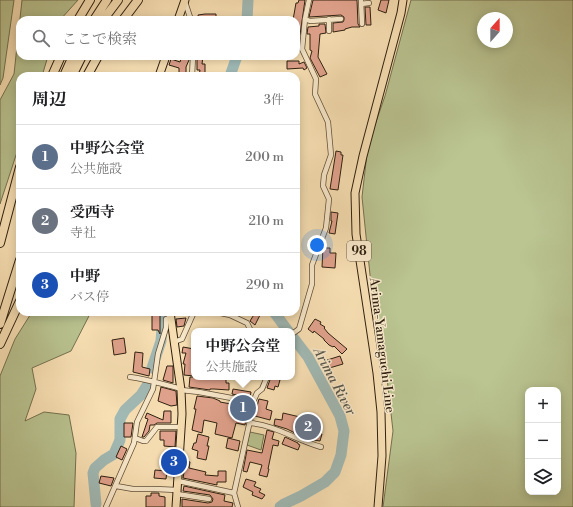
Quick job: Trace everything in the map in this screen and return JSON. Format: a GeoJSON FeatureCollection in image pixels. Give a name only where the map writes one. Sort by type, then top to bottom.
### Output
{"type":"FeatureCollection","features":[{"type":"Feature","properties":{"kind":"highway"},"geometry":{"type":"LineString","coordinates":[[80,16],[90,0]]}},
{"type":"Feature","properties":{"kind":"highway"},"geometry":{"type":"LineString","coordinates":[[97,16],[107,0]]}},
{"type":"Feature","properties":{"kind":"highway"},"geometry":{"type":"LineString","coordinates":[[106,16],[118,0]]}},
{"type":"Feature","properties":{"kind":"highway"},"geometry":{"type":"LineString","coordinates":[[126,16],[138,0]]}},
{"type":"Feature","properties":{"kind":"highway"},"geometry":{"type":"LineString","coordinates":[[54,72],[59,60]]}},
{"type":"Feature","properties":{"kind":"highway"},"geometry":{"type":"LineString","coordinates":[[66,72],[71,60]]}},
{"type":"Feature","properties":{"kind":"highway"},"geometry":{"type":"LineString","coordinates":[[74,72],[80,60]]}},
{"type":"Feature","properties":{"kind":"highway"},"geometry":{"type":"LineString","coordinates":[[88,72],[96,60]]}},
{"type":"Feature","properties":{"kind":"highway"},"geometry":{"type":"LineString","coordinates":[[0,243],[16,182]]}},
{"type":"Feature","properties":{"kind":"highway"},"geometry":{"type":"LineString","coordinates":[[0,248],[16,201]]}},
{"type":"Feature","properties":{"kind":"highway"},"geometry":{"type":"LineString","coordinates":[[0,324],[16,273]]}},
{"type":"Feature","properties":{"kind":"highway"},"geometry":{"type":"LineString","coordinates":[[0,344],[16,310]]}},
{"type":"Feature","properties":{"kind":"main road"},"geometry":{"type":"LineString","coordinates":[[179,16],[185,0]]}},
{"type":"Feature","properties":{"kind":"main road","name":"Arima-Yamaguchi Line"},"geometry":{"type":"LineString","coordinates":[[378,507],[382,456],[381,412],[377,373],[356,234],[355,193],[403,0]]}},
{"type":"Feature","properties":{"kind":"main road"},"geometry":{"type":"LineString","coordinates":[[161,72],[165,60]]}},
{"type":"Feature","properties":{"kind":"main road"},"geometry":{"type":"LineString","coordinates":[[171,316],[182,390],[176,507]]}},
{"type":"Feature","properties":{"kind":"street"},"geometry":{"type":"LineString","coordinates":[[185,0],[190,16]]}},
{"type":"Feature","properties":{"kind":"street"},"geometry":{"type":"LineString","coordinates":[[295,332],[299,329],[312,284],[312,265],[326,228],[329,199],[323,186],[324,175],[331,155],[328,122],[315,94],[316,79],[302,49],[305,19],[309,0]]}},
{"type":"Feature","properties":{"kind":"street"},"geometry":{"type":"LineString","coordinates":[[362,24],[361,2],[369,3]]}},
{"type":"Feature","properties":{"kind":"street"},"geometry":{"type":"LineString","coordinates":[[305,19],[341,18]]}},
{"type":"Feature","properties":{"kind":"street"},"geometry":{"type":"LineString","coordinates":[[329,19],[329,31]]}},
{"type":"Feature","properties":{"kind":"street"},"geometry":{"type":"LineString","coordinates":[[193,60],[194,72]]}},
{"type":"Feature","properties":{"kind":"street"},"geometry":{"type":"LineString","coordinates":[[106,507],[135,438],[137,422],[153,388],[158,354],[166,328],[166,319],[169,316]]}},
{"type":"Feature","properties":{"kind":"street"},"geometry":{"type":"LineString","coordinates":[[174,342],[182,339],[192,316]]}},
{"type":"Feature","properties":{"kind":"street"},"geometry":{"type":"LineString","coordinates":[[232,316],[247,323],[250,328]]}},
{"type":"Feature","properties":{"kind":"street"},"geometry":{"type":"LineString","coordinates":[[130,377],[144,379],[182,390],[253,402]]}},
{"type":"Feature","properties":{"kind":"street"},"geometry":{"type":"LineString","coordinates":[[238,507],[234,493],[250,423],[253,402],[257,393],[262,389],[266,380]]}},
{"type":"Feature","properties":{"kind":"street"},"geometry":{"type":"LineString","coordinates":[[250,423],[260,424],[276,429],[321,447]]}},
{"type":"Feature","properties":{"kind":"street"},"geometry":{"type":"LineString","coordinates":[[135,438],[143,441],[146,440],[157,427],[181,427]]}},
{"type":"Feature","properties":{"kind":"street"},"geometry":{"type":"LineString","coordinates":[[178,481],[234,493]]}},
{"type":"Feature","properties":{"kind":"street"},"geometry":{"type":"LineString","coordinates":[[116,486],[133,490],[155,488],[209,499]]}},
{"type":"Feature","properties":{"kind":"green space"},"geometry":{"type":"Polygon","coordinates":[[[0,0],[14,0],[3,78],[0,85],[0,0]]]}},
{"type":"Feature","properties":{"kind":"green space"},"geometry":{"type":"Polygon","coordinates":[[[22,0],[78,0],[64,16],[20,16],[22,0]]]}},
{"type":"Feature","properties":{"kind":"green space"},"geometry":{"type":"Polygon","coordinates":[[[411,0],[573,0],[573,507],[383,507],[393,431],[387,378],[372,294],[362,197],[368,145],[385,96],[411,0]]]}},
{"type":"Feature","properties":{"kind":"green space"},"geometry":{"type":"Polygon","coordinates":[[[16,56],[16,60],[47,60],[43,72],[16,72],[16,155],[0,204],[0,100],[14,74],[16,56]]]}},
{"type":"Feature","properties":{"kind":"green space"},"geometry":{"type":"Polygon","coordinates":[[[29,316],[89,316],[71,351],[32,368],[36,389],[25,421],[44,412],[69,415],[76,453],[74,507],[0,507],[0,376],[15,339],[29,316]]]}},
{"type":"Feature","properties":{"kind":"green space"},"geometry":{"type":"Polygon","coordinates":[[[250,432],[264,435],[261,450],[247,445],[250,432]]]}},
{"type":"Feature","properties":{"kind":"building"},"geometry":{"type":"Polygon","coordinates":[[[299,0],[305,0],[300,35],[300,16],[294,16],[296,3],[298,3],[299,0]]]}},
{"type":"Feature","properties":{"kind":"building"},"geometry":{"type":"Polygon","coordinates":[[[313,0],[357,0],[358,24],[360,27],[352,27],[333,32],[333,23],[343,22],[344,17],[341,15],[309,17],[313,0]]]}},
{"type":"Feature","properties":{"kind":"building"},"geometry":{"type":"Polygon","coordinates":[[[381,0],[389,0],[386,13],[378,10],[381,0]]]}},
{"type":"Feature","properties":{"kind":"building"},"geometry":{"type":"Polygon","coordinates":[[[365,7],[370,7],[371,25],[366,25],[365,7]]]}},
{"type":"Feature","properties":{"kind":"building"},"geometry":{"type":"Polygon","coordinates":[[[216,14],[216,16],[198,16],[216,14]]]}},
{"type":"Feature","properties":{"kind":"building"},"geometry":{"type":"Polygon","coordinates":[[[319,24],[325,24],[326,33],[320,34],[318,57],[327,74],[320,77],[310,58],[312,51],[310,50],[310,34],[307,34],[308,27],[319,26],[319,24]]]}},
{"type":"Feature","properties":{"kind":"building"},"geometry":{"type":"Polygon","coordinates":[[[171,60],[180,62],[181,60],[189,60],[186,67],[186,72],[179,72],[179,68],[169,65],[171,60]]]}},
{"type":"Feature","properties":{"kind":"building"},"geometry":{"type":"Polygon","coordinates":[[[197,60],[202,60],[202,64],[205,64],[205,72],[200,72],[200,70],[197,70],[197,60]]]}},
{"type":"Feature","properties":{"kind":"building"},"geometry":{"type":"Polygon","coordinates":[[[287,61],[299,61],[299,64],[304,62],[307,68],[304,70],[303,68],[287,69],[287,61]]]}},
{"type":"Feature","properties":{"kind":"building"},"geometry":{"type":"Polygon","coordinates":[[[336,151],[341,152],[341,155],[343,155],[338,190],[330,189],[336,151]]]}},
{"type":"Feature","properties":{"kind":"building"},"geometry":{"type":"Polygon","coordinates":[[[331,212],[338,213],[335,234],[329,233],[332,221],[331,212]]]}},
{"type":"Feature","properties":{"kind":"building"},"geometry":{"type":"Polygon","coordinates":[[[323,248],[330,248],[330,253],[336,253],[335,268],[322,267],[323,248]]]}},
{"type":"Feature","properties":{"kind":"building"},"geometry":{"type":"Polygon","coordinates":[[[152,316],[160,316],[160,334],[158,330],[152,330],[152,316]]]}},
{"type":"Feature","properties":{"kind":"building"},"geometry":{"type":"Polygon","coordinates":[[[253,316],[260,316],[255,325],[250,321],[253,316]]]}},
{"type":"Feature","properties":{"kind":"building"},"geometry":{"type":"Polygon","coordinates":[[[186,318],[184,326],[177,327],[176,319],[186,318]]]}},
{"type":"Feature","properties":{"kind":"building"},"geometry":{"type":"Polygon","coordinates":[[[315,319],[321,322],[320,324],[325,327],[324,328],[328,333],[347,349],[342,354],[334,346],[329,345],[314,331],[313,333],[308,329],[315,319]]]}},
{"type":"Feature","properties":{"kind":"building"},"geometry":{"type":"Polygon","coordinates":[[[124,338],[126,353],[114,355],[112,340],[124,338]]]}},
{"type":"Feature","properties":{"kind":"building"},"geometry":{"type":"Polygon","coordinates":[[[183,347],[191,348],[191,376],[184,375],[185,364],[183,364],[186,353],[182,353],[183,347]]]}},
{"type":"Feature","properties":{"kind":"building"},"geometry":{"type":"Polygon","coordinates":[[[135,352],[143,353],[142,367],[150,369],[149,376],[133,372],[135,352]]]}},
{"type":"Feature","properties":{"kind":"building"},"geometry":{"type":"Polygon","coordinates":[[[340,356],[343,364],[326,369],[324,361],[340,356]]]}},
{"type":"Feature","properties":{"kind":"building"},"geometry":{"type":"Polygon","coordinates":[[[167,366],[173,366],[173,383],[163,380],[167,366]]]}},
{"type":"Feature","properties":{"kind":"building"},"geometry":{"type":"Polygon","coordinates":[[[190,377],[191,380],[226,380],[226,383],[229,383],[229,390],[210,390],[189,387],[190,377]]]}},
{"type":"Feature","properties":{"kind":"building"},"geometry":{"type":"Polygon","coordinates":[[[270,380],[280,380],[278,387],[275,386],[274,390],[267,388],[270,380]]]}},
{"type":"Feature","properties":{"kind":"building"},"geometry":{"type":"Polygon","coordinates":[[[161,387],[176,391],[177,405],[171,406],[158,401],[161,387]]]}},
{"type":"Feature","properties":{"kind":"building"},"geometry":{"type":"Polygon","coordinates":[[[233,389],[251,392],[250,398],[232,394],[233,389]]]}},
{"type":"Feature","properties":{"kind":"building"},"geometry":{"type":"Polygon","coordinates":[[[197,396],[213,398],[220,402],[231,404],[231,402],[249,405],[245,425],[236,423],[232,438],[215,434],[217,423],[204,420],[202,433],[192,430],[197,396]]]}},
{"type":"Feature","properties":{"kind":"building"},"geometry":{"type":"Polygon","coordinates":[[[259,399],[268,401],[266,409],[272,411],[270,420],[255,416],[256,406],[259,399]]]}},
{"type":"Feature","properties":{"kind":"building"},"geometry":{"type":"Polygon","coordinates":[[[164,411],[171,411],[171,423],[157,423],[150,425],[149,431],[144,437],[142,437],[148,419],[145,418],[147,413],[163,420],[164,411]]]}},
{"type":"Feature","properties":{"kind":"building"},"geometry":{"type":"Polygon","coordinates":[[[283,413],[317,421],[315,432],[322,434],[320,441],[314,440],[315,437],[302,434],[301,436],[287,429],[274,425],[275,419],[282,420],[283,413]]]}},
{"type":"Feature","properties":{"kind":"building"},"geometry":{"type":"Polygon","coordinates":[[[124,423],[133,423],[131,437],[124,437],[124,423]]]}},
{"type":"Feature","properties":{"kind":"building"},"geometry":{"type":"Polygon","coordinates":[[[267,430],[274,432],[272,439],[279,441],[278,446],[273,445],[267,477],[259,475],[262,465],[250,462],[247,472],[243,471],[247,450],[262,453],[267,430]]]}},
{"type":"Feature","properties":{"kind":"building"},"geometry":{"type":"Polygon","coordinates":[[[160,431],[176,431],[175,447],[164,446],[164,440],[160,440],[160,431]]]}},
{"type":"Feature","properties":{"kind":"building"},"geometry":{"type":"Polygon","coordinates":[[[198,434],[209,437],[206,460],[197,458],[198,451],[192,449],[194,443],[196,443],[198,434]]]}},
{"type":"Feature","properties":{"kind":"building"},"geometry":{"type":"Polygon","coordinates":[[[285,437],[300,445],[298,450],[282,444],[285,437]]]}},
{"type":"Feature","properties":{"kind":"building"},"geometry":{"type":"Polygon","coordinates":[[[228,438],[240,441],[238,451],[226,448],[228,438]]]}},
{"type":"Feature","properties":{"kind":"building"},"geometry":{"type":"Polygon","coordinates":[[[121,446],[127,449],[122,460],[116,457],[121,446]]]}},
{"type":"Feature","properties":{"kind":"building"},"geometry":{"type":"Polygon","coordinates":[[[186,461],[190,462],[189,468],[206,472],[205,475],[218,476],[218,471],[226,471],[226,482],[217,482],[217,485],[183,478],[186,461]]]}},
{"type":"Feature","properties":{"kind":"building"},"geometry":{"type":"Polygon","coordinates":[[[155,470],[167,471],[166,479],[154,478],[155,470]]]}},
{"type":"Feature","properties":{"kind":"building"},"geometry":{"type":"Polygon","coordinates":[[[101,476],[114,478],[111,486],[99,483],[101,476]]]}},
{"type":"Feature","properties":{"kind":"building"},"geometry":{"type":"Polygon","coordinates":[[[246,479],[256,482],[254,486],[261,489],[259,492],[265,495],[262,499],[252,495],[253,492],[243,487],[246,479]]]}},
{"type":"Feature","properties":{"kind":"building"},"geometry":{"type":"Polygon","coordinates":[[[184,486],[225,495],[224,501],[233,503],[232,507],[182,507],[182,499],[208,503],[212,502],[213,499],[210,495],[183,491],[184,486]]]}},
{"type":"Feature","properties":{"kind":"building"},"geometry":{"type":"Polygon","coordinates":[[[151,493],[159,493],[159,496],[165,497],[165,507],[146,507],[146,496],[151,496],[151,493]]]}},
{"type":"Feature","properties":{"kind":"waterway","name":"Arima River"},"geometry":{"type":"LineString","coordinates":[[247,16],[248,0]]}},
{"type":"Feature","properties":{"kind":"waterway","name":"Arima River"},"geometry":{"type":"LineString","coordinates":[[231,72],[236,60]]}},
{"type":"Feature","properties":{"kind":"waterway"},"geometry":{"type":"LineString","coordinates":[[152,368],[161,341],[161,316]]}},
{"type":"Feature","properties":{"kind":"waterway","name":"Arima River"},"geometry":{"type":"LineString","coordinates":[[277,316],[286,328]]}},
{"type":"Feature","properties":{"kind":"waterway","name":"Arima River"},"geometry":{"type":"LineString","coordinates":[[280,507],[325,482],[335,472],[341,455],[344,431],[340,416],[308,357],[295,340]]}},
{"type":"Feature","properties":{"kind":"waterway"},"geometry":{"type":"LineString","coordinates":[[96,504],[93,473],[95,468],[114,454],[120,440],[120,419],[125,410],[141,395],[148,384]]}},
{"type":"Feature","properties":{"kind":"place","name":"中野公会堂"},"geometry":{"type":"Point","coordinates":[243,408]}},
{"type":"Feature","properties":{"kind":"place","name":"受西寺"},"geometry":{"type":"Point","coordinates":[308,427]}},
{"type":"Feature","properties":{"kind":"place","name":"中野"},"geometry":{"type":"Point","coordinates":[174,462]}}]}
